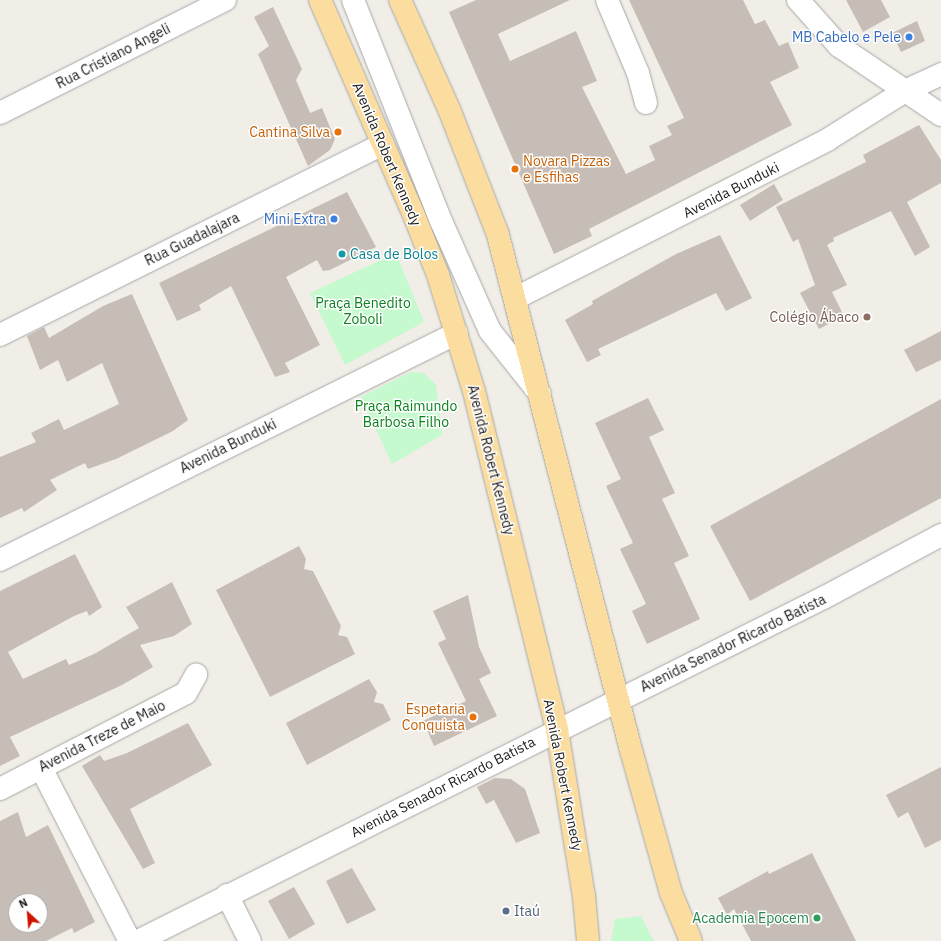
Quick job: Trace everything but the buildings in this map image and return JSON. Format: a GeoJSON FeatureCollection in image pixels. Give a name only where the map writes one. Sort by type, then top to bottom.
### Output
{"type":"FeatureCollection","features":[{"type":"Feature","properties":{"kind":"main road","name":"Avenida Robert Kennedy"},"geometry":{"type":"LineString","coordinates":[[320,0],[438,275],[457,333],[487,438],[557,730],[583,888],[588,941]]}},
{"type":"Feature","properties":{"kind":"main road","name":"Avenida Robert Kennedy"},"geometry":{"type":"LineString","coordinates":[[400,0],[449,109],[498,235],[516,298],[669,886],[691,941]]}},
{"type":"Feature","properties":{"kind":"street","name":"Rua Cristiano Angeli"},"geometry":{"type":"LineString","coordinates":[[0,113],[198,6],[225,0]]}},
{"type":"Feature","properties":{"kind":"street","name":"Avenida Robert Kennedy"},"geometry":{"type":"LineString","coordinates":[[353,0],[441,221],[490,331],[542,397]]}},
{"type":"Feature","properties":{"kind":"street"},"geometry":{"type":"LineString","coordinates":[[607,0],[638,73],[646,102]]}},
{"type":"Feature","properties":{"kind":"street"},"geometry":{"type":"LineString","coordinates":[[798,0],[839,46],[941,115]]}},
{"type":"Feature","properties":{"kind":"street","name":"Avenida Bunduki"},"geometry":{"type":"LineString","coordinates":[[516,298],[827,140],[905,91],[941,74]]}},
{"type":"Feature","properties":{"kind":"street","name":"Rua Guadalajara"},"geometry":{"type":"LineString","coordinates":[[0,334],[383,144]]}},
{"type":"Feature","properties":{"kind":"street","name":"Avenida Bunduki"},"geometry":{"type":"LineString","coordinates":[[0,560],[457,333]]}},
{"type":"Feature","properties":{"kind":"street","name":"Avenida Senador Ricardo Batista"},"geometry":{"type":"LineString","coordinates":[[138,941],[941,535]]}},
{"type":"Feature","properties":{"kind":"street","name":"Avenida Treze de Maio"},"geometry":{"type":"LineString","coordinates":[[0,789],[186,693],[196,675]]}},
{"type":"Feature","properties":{"kind":"street"},"geometry":{"type":"LineString","coordinates":[[41,768],[130,941]]}},
{"type":"Feature","properties":{"kind":"street"},"geometry":{"type":"LineString","coordinates":[[227,896],[250,941]]}},
{"type":"Feature","properties":{"kind":"green space","name":"Praça Benedito Zoboli"},"geometry":{"type":"Polygon","coordinates":[[[396,253],[424,322],[345,365],[310,293],[396,253]]]}},
{"type":"Feature","properties":{"kind":"green space","name":"Praça Raimundo Barbosa Filho"},"geometry":{"type":"Polygon","coordinates":[[[411,372],[424,373],[436,385],[442,435],[392,464],[361,397],[411,372]]]}},
{"type":"Feature","properties":{"kind":"green space"},"geometry":{"type":"Polygon","coordinates":[[[641,916],[654,941],[611,941],[615,919],[641,916]]]}},
{"type":"Feature","properties":{"kind":"place","name":"MB Cabelo e Pele"},"geometry":{"type":"Point","coordinates":[909,37]}},
{"type":"Feature","properties":{"kind":"place","name":"Cantina Silva"},"geometry":{"type":"Point","coordinates":[338,132]}},
{"type":"Feature","properties":{"kind":"place","name":"Novara Pizzas e Esfihas"},"geometry":{"type":"Point","coordinates":[515,169]}},
{"type":"Feature","properties":{"kind":"place","name":"Mini Extra"},"geometry":{"type":"Point","coordinates":[334,219]}},
{"type":"Feature","properties":{"kind":"place","name":"Casa de Bolos"},"geometry":{"type":"Point","coordinates":[342,254]}},
{"type":"Feature","properties":{"kind":"place","name":"Colégio Ábaco"},"geometry":{"type":"Point","coordinates":[867,317]}},
{"type":"Feature","properties":{"kind":"place","name":"Espetaria Conquista"},"geometry":{"type":"Point","coordinates":[473,717]}},
{"type":"Feature","properties":{"kind":"place","name":"Itaú"},"geometry":{"type":"Point","coordinates":[506,911]}},
{"type":"Feature","properties":{"kind":"place","name":"Academia Epocem"},"geometry":{"type":"Point","coordinates":[817,918]}}]}
